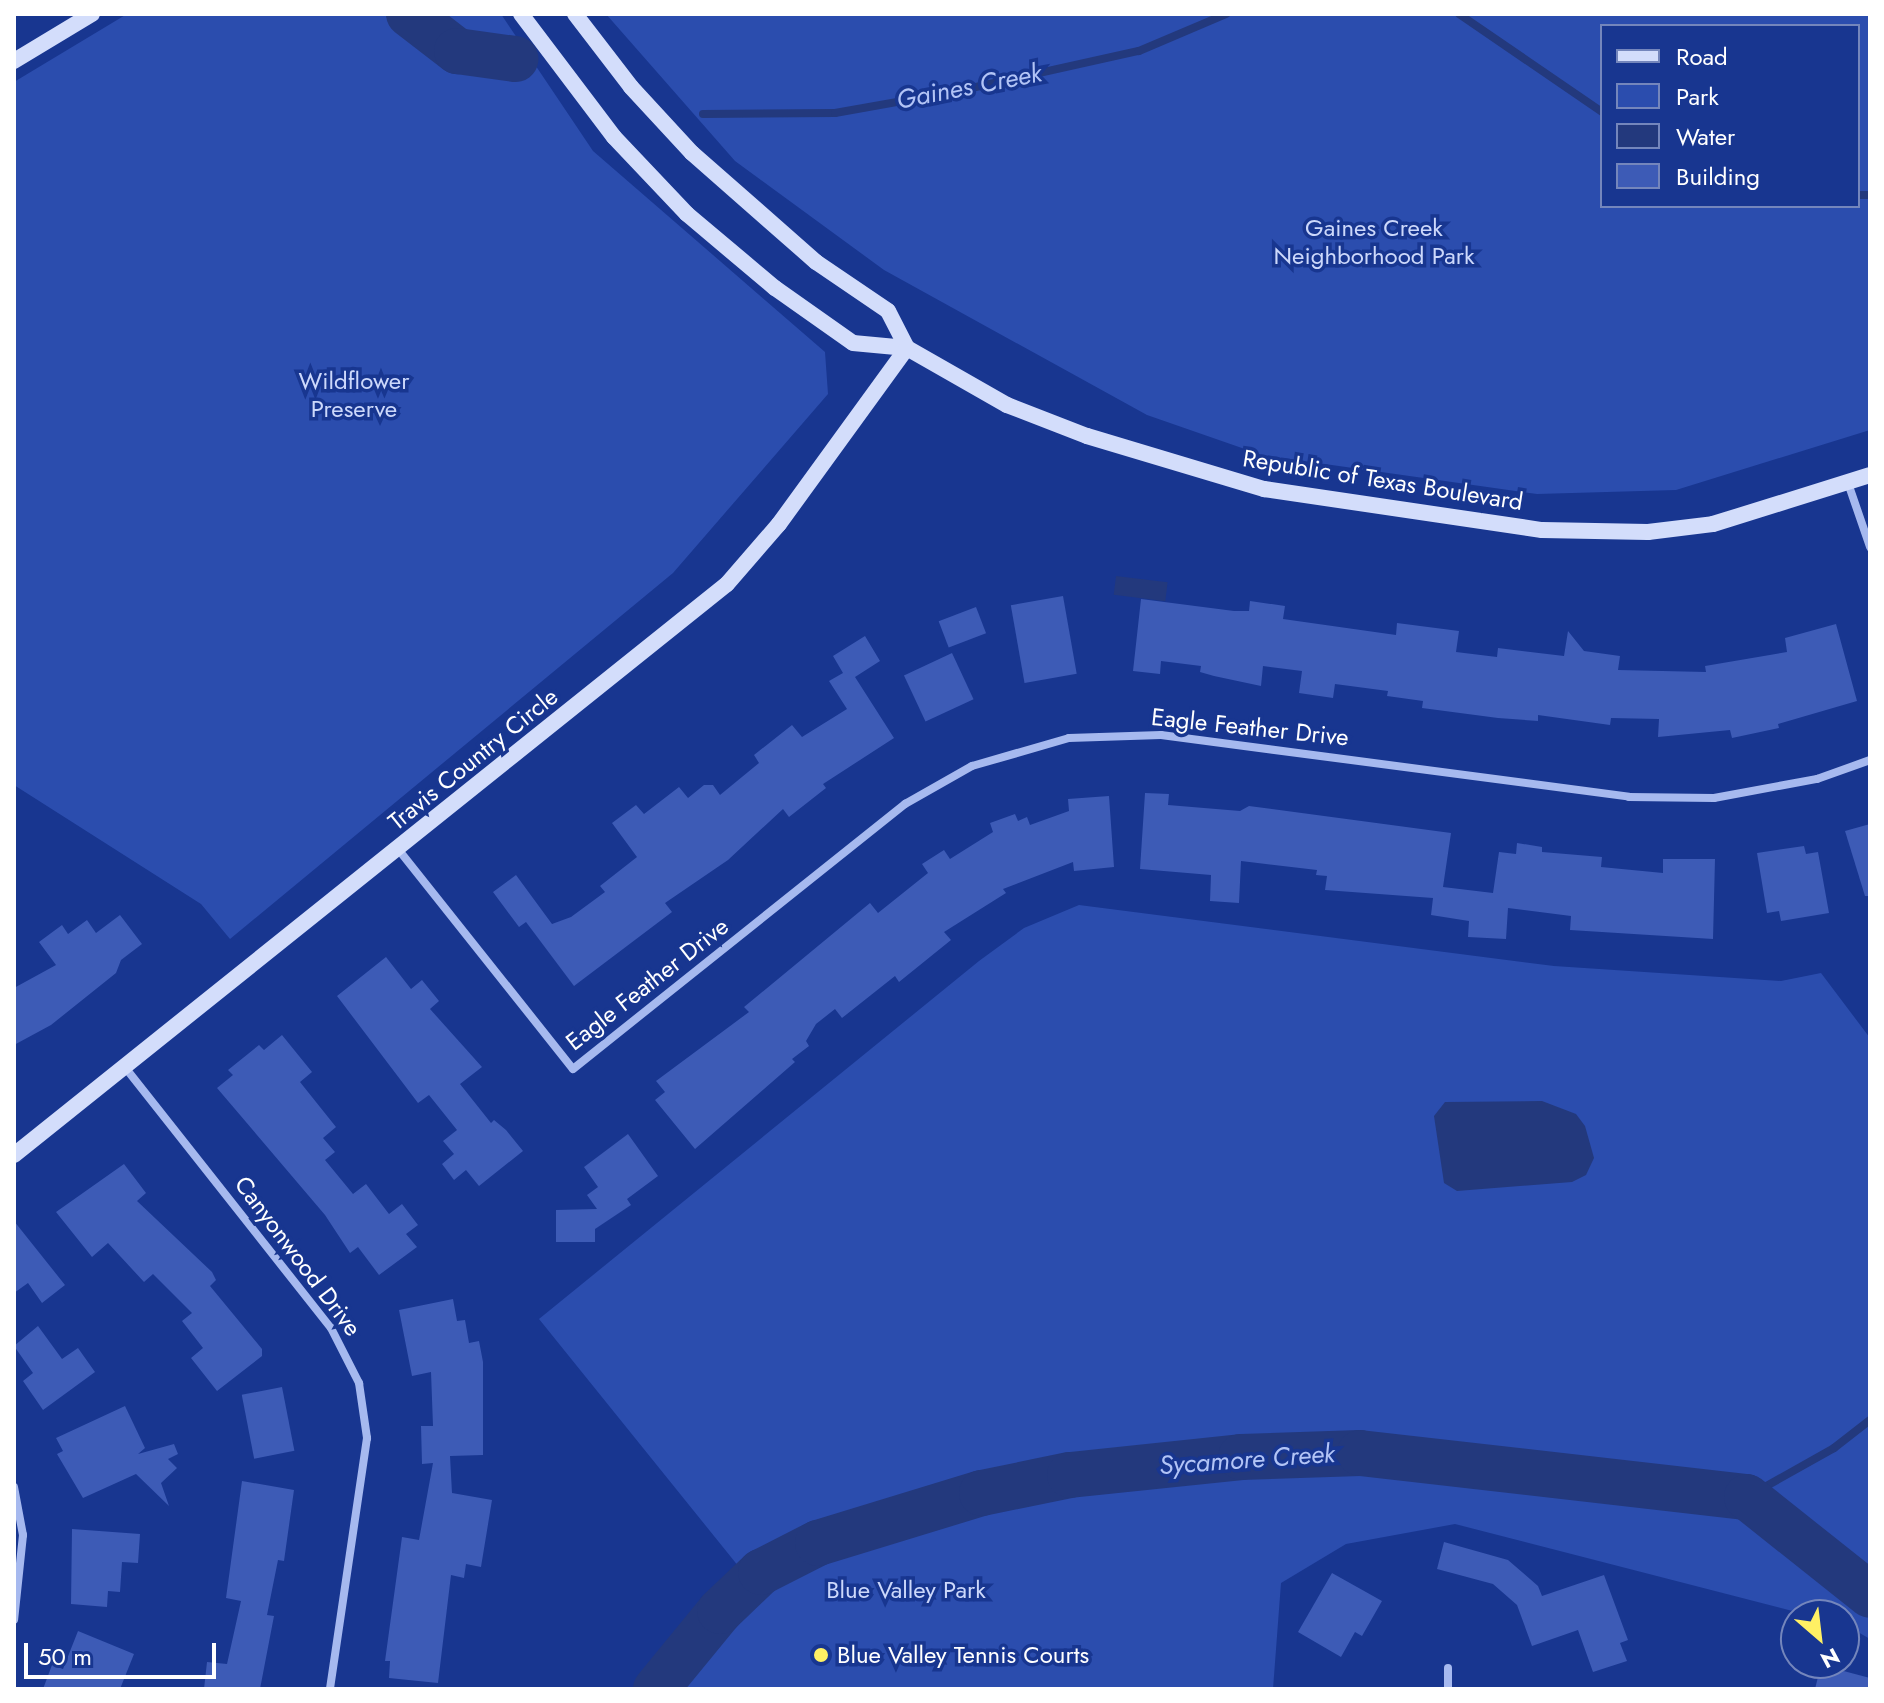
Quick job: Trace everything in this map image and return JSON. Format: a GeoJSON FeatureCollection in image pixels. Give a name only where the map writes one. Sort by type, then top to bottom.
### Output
{"type":"FeatureCollection","features":[{"type":"Feature","properties":{"kind":"street"},"geometry":{"type":"LineString","coordinates":[[14,61],[92,14]]}},
{"type":"Feature","properties":{"kind":"street","name":"Republic of Texas Boulevard"},"geometry":{"type":"LineString","coordinates":[[521,14],[614,137],[687,214],[775,288],[853,343],[907,348],[1045,421],[1201,473],[1328,501],[1542,530],[1648,532],[1727,521],[1870,475]]}},
{"type":"Feature","properties":{"kind":"street"},"geometry":{"type":"LineString","coordinates":[[575,14],[631,87],[692,153],[816,262],[888,311],[907,348]]}},
{"type":"Feature","properties":{"kind":"street","name":"Travis Country Circle"},"geometry":{"type":"LineString","coordinates":[[14,1155],[727,584],[779,524],[907,348]]}},
{"type":"Feature","properties":{"kind":"street"},"geometry":{"type":"LineString","coordinates":[[1848,483],[1870,547]]}},
{"type":"Feature","properties":{"kind":"street","name":"Eagle Feather Drive"},"geometry":{"type":"LineString","coordinates":[[398,849],[573,1069],[905,804],[972,766],[1069,738],[1161,735],[1629,797],[1714,798],[1817,779],[1870,760]]}},
{"type":"Feature","properties":{"kind":"street","name":"Canyonwood Drive"},"geometry":{"type":"LineString","coordinates":[[124,1066],[331,1328],[359,1383],[367,1438],[330,1689]]}},
{"type":"Feature","properties":{"kind":"street"},"geometry":{"type":"LineString","coordinates":[[14,1487],[23,1535],[14,1620]]}},
{"type":"Feature","properties":{"kind":"street"},"geometry":{"type":"LineString","coordinates":[[1448,1668],[1448,1689]]}},
{"type":"Feature","properties":{"kind":"green space","name":"Wildflower Preserve"},"geometry":{"type":"Polygon","coordinates":[[[127,14],[501,14],[593,151],[825,352],[828,394],[673,573],[230,939],[201,904],[14,785],[14,82],[127,14]]]}},
{"type":"Feature","properties":{"kind":"green space","name":"Gaines Creek Neighborhood Park"},"geometry":{"type":"Polygon","coordinates":[[[606,14],[1870,14],[1870,430],[1676,490],[1537,494],[1262,455],[1147,415],[884,270],[735,161],[606,14]]]}},
{"type":"Feature","properties":{"kind":"green space","name":"Blue Valley Park"},"geometry":{"type":"Polygon","coordinates":[[[1079,905],[1554,966],[1781,981],[1821,973],[1870,1038],[1870,1639],[1860,1633],[1860,1599],[1780,1599],[1780,1608],[1455,1524],[1346,1544],[1281,1583],[1273,1689],[641,1689],[704,1604],[739,1567],[539,1319],[979,961],[1024,928],[1079,905]]]}},
{"type":"Feature","properties":{"kind":"water"},"geometry":{"type":"Polygon","coordinates":[[[1116,576],[1168,582],[1165,601],[1114,595],[1116,576]]]}},
{"type":"Feature","properties":{"kind":"water"},"geometry":{"type":"Polygon","coordinates":[[[1542,1101],[1576,1114],[1585,1126],[1594,1158],[1586,1175],[1572,1182],[1457,1191],[1444,1183],[1434,1116],[1445,1102],[1542,1101]]]}},
{"type":"Feature","properties":{"kind":"building"},"geometry":{"type":"Polygon","coordinates":[[[1063,596],[1077,674],[1025,683],[1011,605],[1063,596]]]}},
{"type":"Feature","properties":{"kind":"building"},"geometry":{"type":"Polygon","coordinates":[[[1141,599],[1234,611],[1249,611],[1250,601],[1285,606],[1283,619],[1396,635],[1397,623],[1459,631],[1456,652],[1497,657],[1498,648],[1564,656],[1568,631],[1584,651],[1620,656],[1618,670],[1706,672],[1705,666],[1787,652],[1785,638],[1836,624],[1857,701],[1778,724],[1779,728],[1732,738],[1730,730],[1658,737],[1659,719],[1611,718],[1610,725],[1538,715],[1538,721],[1498,718],[1422,708],[1423,701],[1387,696],[1388,691],[1335,684],[1333,698],[1299,693],[1302,671],[1263,666],[1261,686],[1200,672],[1201,666],[1161,661],[1160,674],[1133,671],[1141,599]]]}},
{"type":"Feature","properties":{"kind":"building"},"geometry":{"type":"Polygon","coordinates":[[[976,607],[986,633],[949,647],[939,621],[976,607]]]}},
{"type":"Feature","properties":{"kind":"building"},"geometry":{"type":"Polygon","coordinates":[[[865,636],[880,661],[855,677],[894,738],[823,784],[826,788],[789,817],[783,809],[728,860],[665,903],[672,912],[574,986],[526,922],[519,927],[493,892],[516,875],[552,924],[571,917],[605,892],[600,886],[637,857],[612,823],[636,805],[644,814],[679,787],[688,798],[704,785],[713,785],[720,795],[759,763],[754,755],[792,725],[802,737],[847,709],[829,681],[843,673],[833,656],[865,636]]]}},
{"type":"Feature","properties":{"kind":"building"},"geometry":{"type":"Polygon","coordinates":[[[952,653],[974,699],[926,722],[904,675],[952,653]]]}},
{"type":"Feature","properties":{"kind":"building"},"geometry":{"type":"Polygon","coordinates":[[[1145,793],[1169,794],[1168,805],[1240,811],[1249,806],[1451,833],[1443,887],[1493,893],[1499,852],[1516,854],[1517,843],[1542,847],[1542,852],[1602,857],[1601,867],[1663,873],[1663,859],[1715,859],[1713,939],[1570,930],[1571,916],[1508,908],[1506,939],[1468,937],[1469,921],[1431,915],[1433,898],[1325,890],[1327,876],[1316,875],[1317,870],[1241,861],[1239,903],[1210,901],[1211,875],[1140,869],[1145,793]]]}},
{"type":"Feature","properties":{"kind":"building"},"geometry":{"type":"Polygon","coordinates":[[[1109,796],[1114,867],[1074,871],[1073,862],[1003,889],[1006,893],[944,932],[951,940],[899,982],[895,976],[842,1018],[835,1009],[816,1024],[806,1041],[809,1046],[792,1059],[795,1062],[695,1149],[655,1100],[665,1092],[656,1081],[749,1012],[744,1007],[870,903],[878,913],[928,873],[922,864],[944,850],[950,859],[993,832],[990,823],[1015,814],[1018,821],[1027,817],[1030,825],[1069,811],[1068,799],[1109,796]]]}},
{"type":"Feature","properties":{"kind":"building"},"geometry":{"type":"Polygon","coordinates":[[[1870,824],[1870,896],[1865,896],[1845,831],[1870,824]]]}},
{"type":"Feature","properties":{"kind":"building"},"geometry":{"type":"Polygon","coordinates":[[[1804,846],[1806,854],[1818,852],[1829,913],[1781,921],[1779,911],[1767,913],[1757,853],[1804,846]]]}},
{"type":"Feature","properties":{"kind":"building"},"geometry":{"type":"Polygon","coordinates":[[[120,915],[142,944],[121,960],[116,973],[51,1025],[14,1045],[14,988],[56,965],[39,942],[62,925],[68,934],[87,920],[96,933],[120,915]]]}},
{"type":"Feature","properties":{"kind":"building"},"geometry":{"type":"Polygon","coordinates":[[[386,957],[411,989],[422,980],[439,1001],[430,1009],[482,1067],[460,1084],[491,1123],[494,1120],[506,1130],[523,1151],[479,1186],[466,1170],[454,1180],[442,1164],[454,1154],[443,1141],[457,1130],[429,1095],[418,1103],[337,996],[386,957]]]}},
{"type":"Feature","properties":{"kind":"building"},"geometry":{"type":"Polygon","coordinates":[[[282,1035],[312,1072],[300,1082],[336,1127],[323,1138],[335,1152],[325,1160],[353,1194],[366,1184],[389,1214],[402,1204],[418,1225],[406,1234],[417,1247],[379,1275],[358,1247],[350,1253],[325,1215],[217,1088],[233,1075],[228,1070],[259,1045],[264,1050],[282,1035]]]}},
{"type":"Feature","properties":{"kind":"building"},"geometry":{"type":"Polygon","coordinates":[[[628,1134],[658,1176],[627,1199],[631,1205],[595,1229],[595,1242],[556,1242],[556,1210],[597,1209],[587,1195],[598,1187],[584,1167],[628,1134]]]}},
{"type":"Feature","properties":{"kind":"building"},"geometry":{"type":"Polygon","coordinates":[[[124,1164],[146,1193],[137,1201],[212,1272],[216,1280],[210,1286],[262,1349],[262,1356],[217,1391],[191,1358],[203,1348],[182,1321],[192,1313],[153,1274],[144,1282],[108,1243],[92,1257],[56,1212],[124,1164]]]}},
{"type":"Feature","properties":{"kind":"building"},"geometry":{"type":"Polygon","coordinates":[[[14,1221],[65,1285],[42,1303],[28,1283],[14,1293],[14,1221]]]}},
{"type":"Feature","properties":{"kind":"building"},"geometry":{"type":"Polygon","coordinates":[[[453,1299],[457,1321],[465,1320],[469,1343],[479,1341],[483,1362],[483,1455],[450,1456],[452,1493],[492,1500],[481,1567],[466,1564],[464,1578],[451,1575],[438,1683],[389,1678],[390,1661],[385,1661],[402,1537],[419,1540],[433,1463],[422,1464],[421,1426],[433,1426],[431,1372],[412,1376],[399,1310],[453,1299]]]}},
{"type":"Feature","properties":{"kind":"building"},"geometry":{"type":"Polygon","coordinates":[[[38,1326],[62,1359],[78,1348],[95,1372],[43,1410],[23,1381],[33,1373],[14,1346],[38,1326]]]}},
{"type":"Feature","properties":{"kind":"building"},"geometry":{"type":"Polygon","coordinates":[[[282,1387],[294,1451],[254,1459],[242,1395],[282,1387]]]}},
{"type":"Feature","properties":{"kind":"building"},"geometry":{"type":"Polygon","coordinates":[[[125,1406],[145,1448],[138,1454],[174,1444],[178,1454],[168,1459],[177,1468],[161,1483],[169,1506],[136,1474],[83,1498],[57,1454],[63,1451],[56,1438],[125,1406]]]}},
{"type":"Feature","properties":{"kind":"building"},"geometry":{"type":"Polygon","coordinates":[[[242,1481],[294,1490],[284,1561],[278,1560],[267,1615],[274,1616],[260,1689],[204,1689],[207,1662],[227,1664],[241,1601],[226,1598],[242,1481]]]}},
{"type":"Feature","properties":{"kind":"building"},"geometry":{"type":"Polygon","coordinates":[[[72,1529],[140,1534],[138,1563],[122,1562],[120,1592],[108,1591],[107,1607],[71,1604],[72,1529]]]}},
{"type":"Feature","properties":{"kind":"building"},"geometry":{"type":"Polygon","coordinates":[[[1444,1542],[1508,1560],[1538,1586],[1542,1596],[1604,1575],[1628,1640],[1620,1643],[1627,1661],[1593,1672],[1578,1630],[1532,1646],[1517,1605],[1493,1584],[1437,1569],[1444,1542]]]}},
{"type":"Feature","properties":{"kind":"building"},"geometry":{"type":"Polygon","coordinates":[[[1332,1573],[1382,1601],[1362,1636],[1355,1632],[1341,1657],[1298,1632],[1332,1573]]]}},
{"type":"Feature","properties":{"kind":"building"},"geometry":{"type":"Polygon","coordinates":[[[78,1631],[134,1654],[120,1689],[43,1689],[52,1665],[63,1669],[78,1631]]]}},
{"type":"Feature","properties":{"kind":"building"},"geometry":{"type":"Polygon","coordinates":[[[1860,1675],[1870,1678],[1870,1689],[1815,1689],[1818,1679],[1860,1679],[1860,1675]]]}},
{"type":"Feature","properties":{"kind":"waterway","name":"Gaines Creek"},"geometry":{"type":"LineString","coordinates":[[409,14],[457,51],[515,59]]}},
{"type":"Feature","properties":{"kind":"waterway","name":"Gaines Creek"},"geometry":{"type":"LineString","coordinates":[[703,114],[835,113],[958,91],[1139,51],[1226,14]]}},
{"type":"Feature","properties":{"kind":"waterway","name":"Gaines Creek"},"geometry":{"type":"LineString","coordinates":[[1459,14],[1600,111]]}},
{"type":"Feature","properties":{"kind":"waterway","name":"Gaines Creek"},"geometry":{"type":"LineString","coordinates":[[1860,195],[1870,195]]}},
{"type":"Feature","properties":{"kind":"waterway"},"geometry":{"type":"LineString","coordinates":[[1747,1497],[1834,1448],[1870,1420]]}},
{"type":"Feature","properties":{"kind":"waterway","name":"Sycamore Creek"},"geometry":{"type":"LineString","coordinates":[[656,1689],[720,1611],[761,1572],[818,1543],[982,1493],[1070,1475],[1241,1457],[1360,1453],[1747,1497],[1870,1595]]}},
{"type":"Feature","properties":{"kind":"place","name":"Blue Valley Tennis Courts"},"geometry":{"type":"Point","coordinates":[821,1655]}}]}
